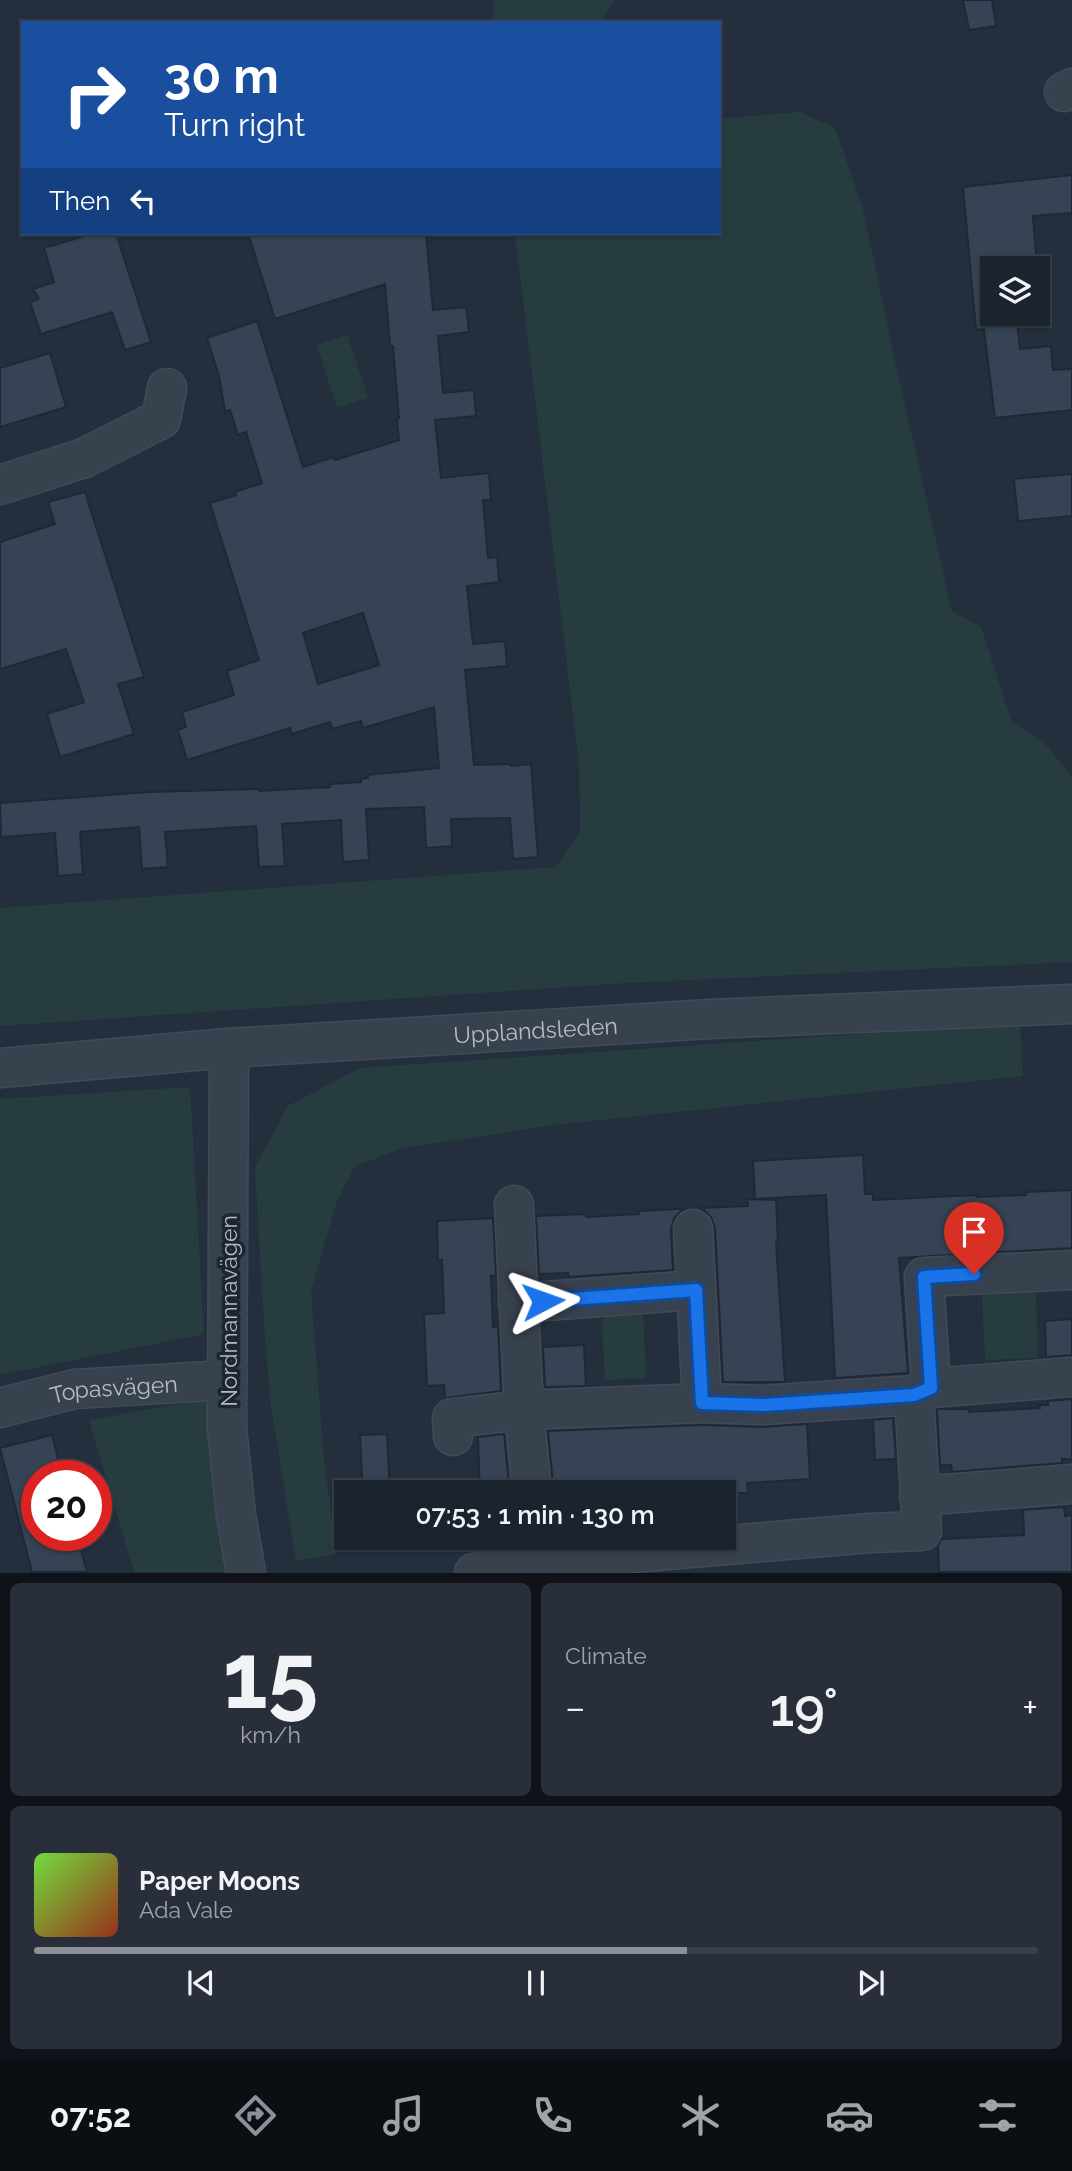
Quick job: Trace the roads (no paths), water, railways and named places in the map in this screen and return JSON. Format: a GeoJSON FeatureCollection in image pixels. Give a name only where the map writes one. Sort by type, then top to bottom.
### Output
{"type":"FeatureCollection","features":[{"type":"Feature","properties":{"kind":"street"},"geometry":{"type":"LineString","coordinates":[[0,485],[85,458],[161,419],[167,388]]}},
{"type":"Feature","properties":{"kind":"street","name":"Upplandsleden"},"geometry":{"type":"LineString","coordinates":[[0,1068],[229,1048],[697,1020],[1072,1004]]}},
{"type":"Feature","properties":{"kind":"street","name":"Nordmannavägen"},"geometry":{"type":"LineString","coordinates":[[229,1048],[227,1380],[230,1462],[246,1573]]}},
{"type":"Feature","properties":{"kind":"street"},"geometry":{"type":"LineString","coordinates":[[514,1205],[524,1410],[531,1480]]}},
{"type":"Feature","properties":{"kind":"street"},"geometry":{"type":"LineString","coordinates":[[693,1229],[702,1403]]}},
{"type":"Feature","properties":{"kind":"street"},"geometry":{"type":"LineString","coordinates":[[474,1573],[528,1559],[922,1531],[919,1496],[924,1277],[1072,1270]]}},
{"type":"Feature","properties":{"kind":"street"},"geometry":{"type":"LineString","coordinates":[[518,1303],[696,1290]]}},
{"type":"Feature","properties":{"kind":"street"},"geometry":{"type":"LineString","coordinates":[[453,1436],[452,1418],[524,1410],[702,1403],[764,1405],[1072,1377]]}},
{"type":"Feature","properties":{"kind":"street","name":"Topasvägen"},"geometry":{"type":"LineString","coordinates":[[0,1408],[75,1389],[227,1380]]}},
{"type":"Feature","properties":{"kind":"street"},"geometry":{"type":"LineString","coordinates":[[919,1496],[1072,1485]]}}]}
